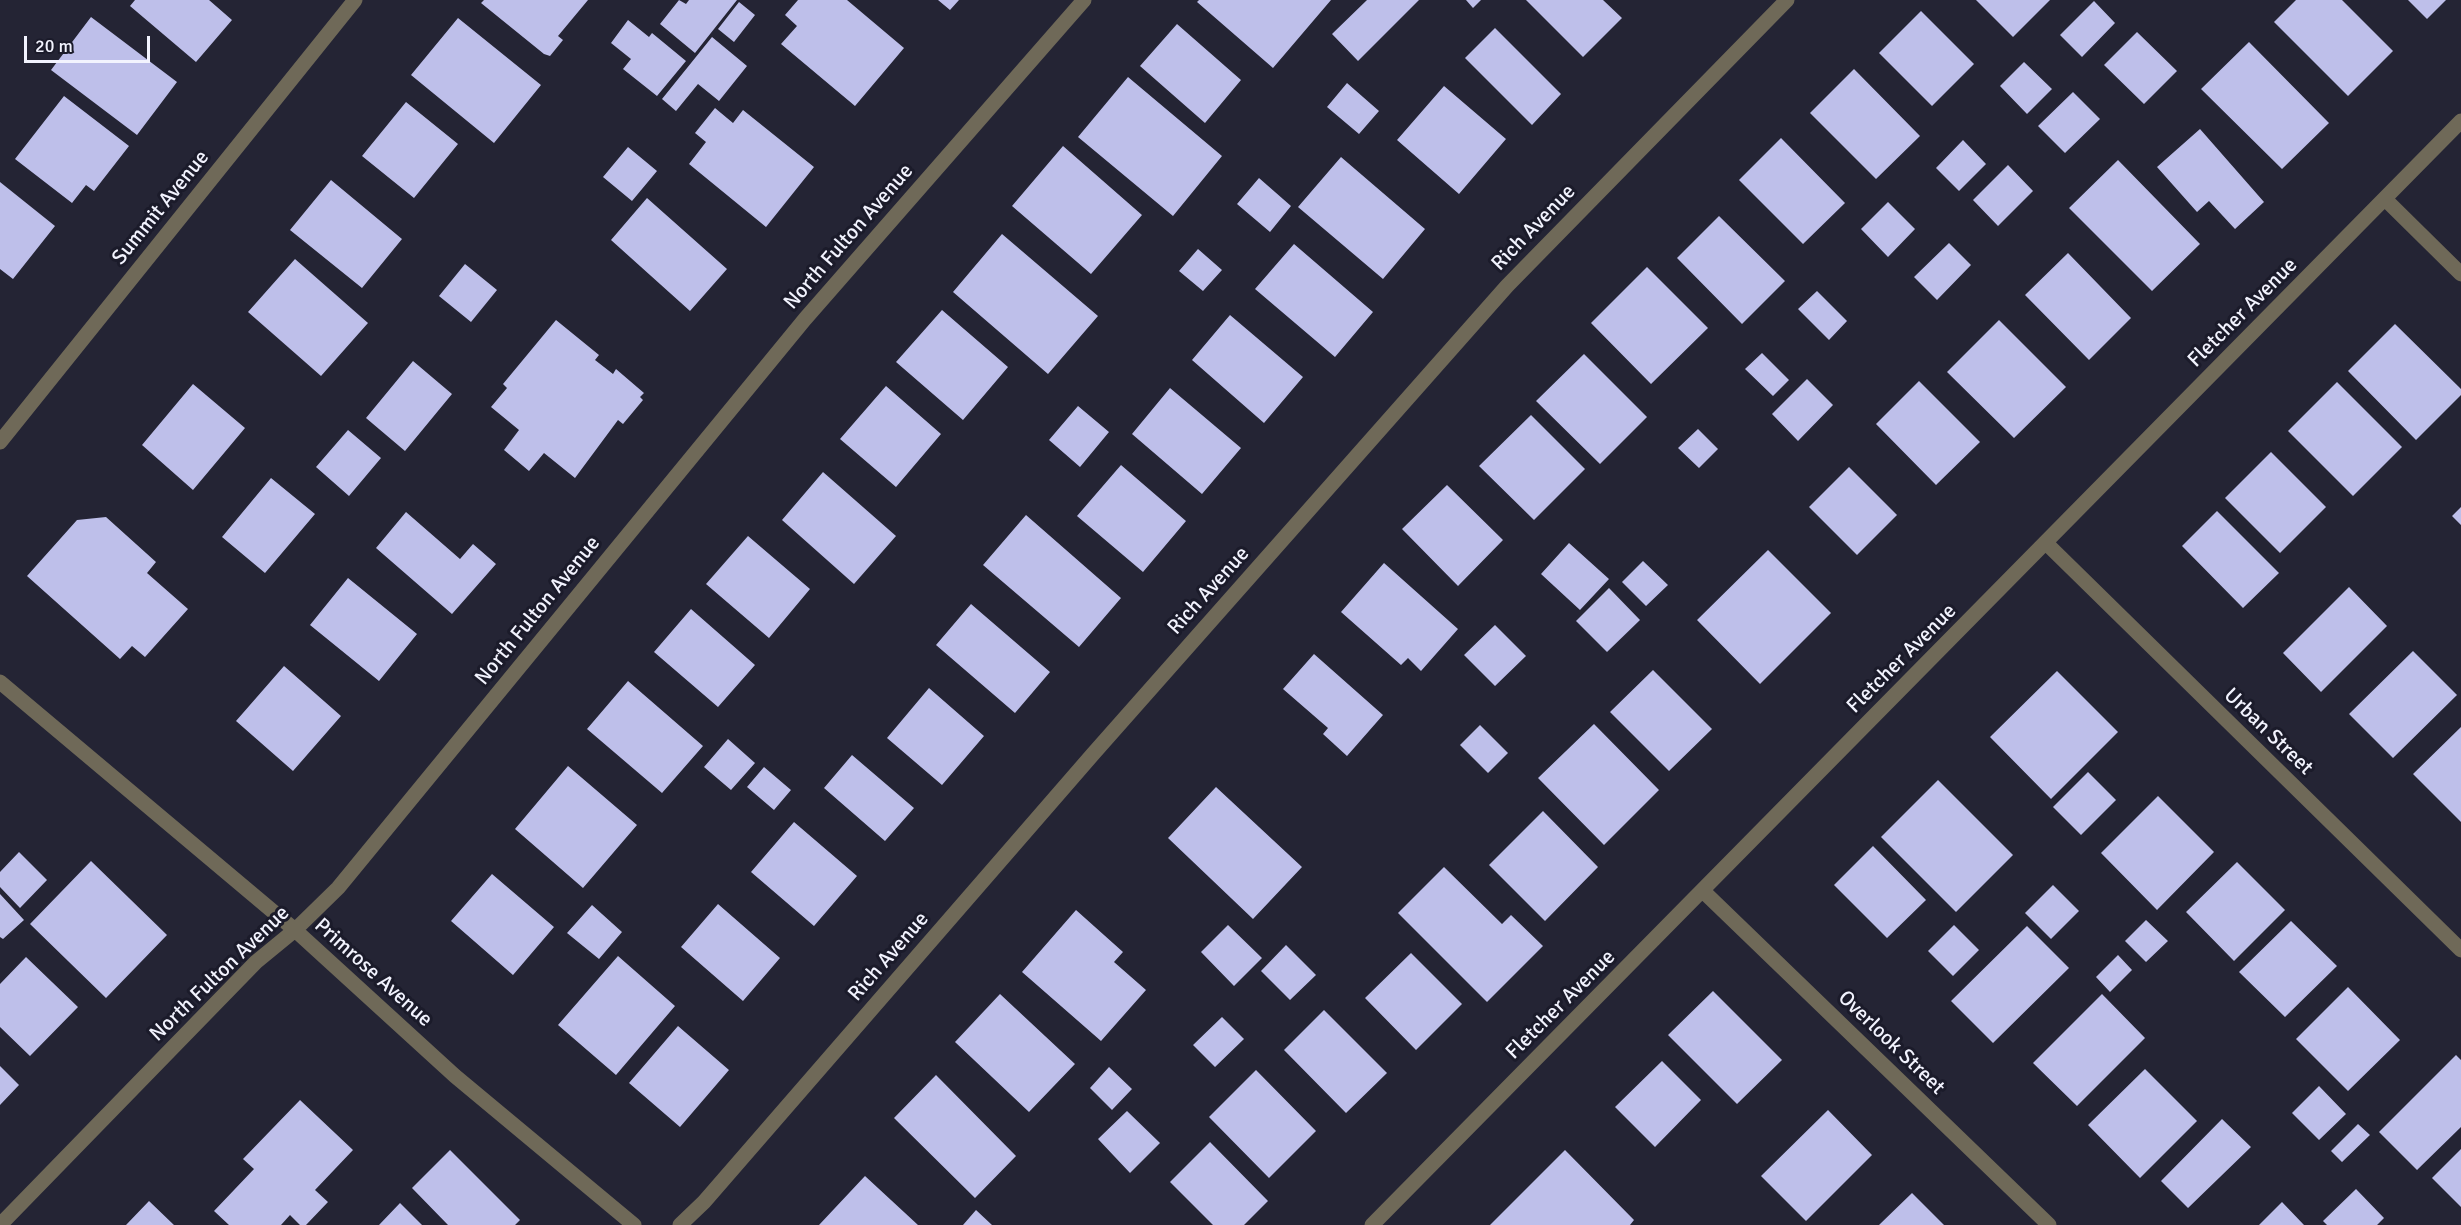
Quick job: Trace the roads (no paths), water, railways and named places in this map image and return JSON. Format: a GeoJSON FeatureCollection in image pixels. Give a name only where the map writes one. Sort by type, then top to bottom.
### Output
{"type":"FeatureCollection","features":[{"type":"Feature","properties":{"kind":"street","name":"Summit Avenue"},"geometry":{"type":"LineString","coordinates":[[0,442],[355,0]]}},
{"type":"Feature","properties":{"kind":"street","name":"North Fulton Avenue"},"geometry":{"type":"LineString","coordinates":[[0,1225],[256,962],[295,930],[338,888],[805,319],[1084,0]]}},
{"type":"Feature","properties":{"kind":"street","name":"Rich Avenue"},"geometry":{"type":"LineString","coordinates":[[680,1225],[712,1193],[1093,754],[1507,286],[1787,0]]}},
{"type":"Feature","properties":{"kind":"street","name":"Fletcher Avenue"},"geometry":{"type":"LineString","coordinates":[[1372,1225],[2461,121]]}},
{"type":"Feature","properties":{"kind":"street"},"geometry":{"type":"LineString","coordinates":[[2385,199],[2461,274]]}},
{"type":"Feature","properties":{"kind":"street","name":"Urban Street"},"geometry":{"type":"LineString","coordinates":[[2046,543],[2461,950]]}},
{"type":"Feature","properties":{"kind":"street","name":"Primrose Avenue"},"geometry":{"type":"LineString","coordinates":[[0,682],[295,930],[454,1076],[634,1225]]}},
{"type":"Feature","properties":{"kind":"street","name":"Overlook Street"},"geometry":{"type":"LineString","coordinates":[[1703,891],[2049,1225]]}}]}
